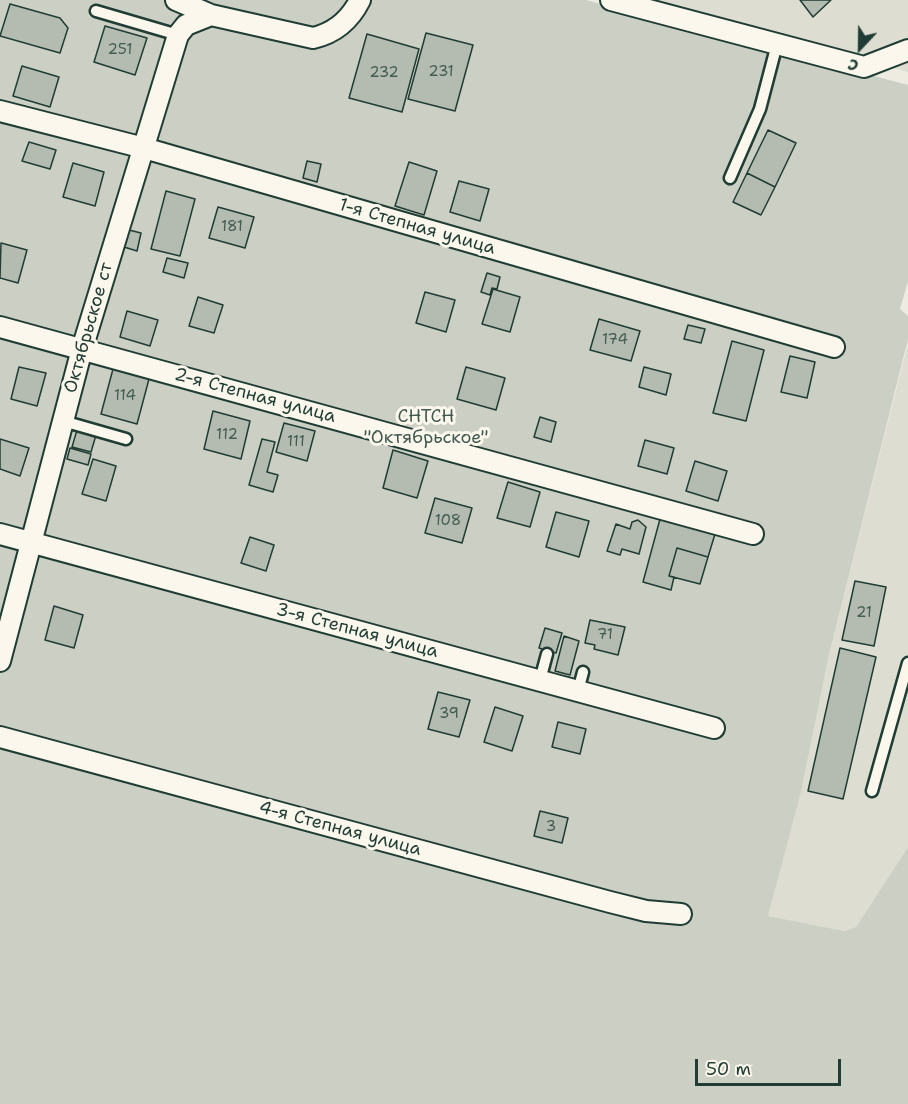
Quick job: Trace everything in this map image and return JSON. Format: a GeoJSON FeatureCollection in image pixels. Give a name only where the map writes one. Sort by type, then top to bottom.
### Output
{"type":"FeatureCollection","features":[{"type":"Feature","properties":{"kind":"street"},"geometry":{"type":"LineString","coordinates":[[176,0],[211,15],[313,38],[328,35],[338,29],[360,0]]}},
{"type":"Feature","properties":{"kind":"street"},"geometry":{"type":"LineString","coordinates":[[611,0],[864,67],[908,50]]}},
{"type":"Feature","properties":{"kind":"street"},"geometry":{"type":"LineString","coordinates":[[178,35],[186,25],[211,15]]}},
{"type":"Feature","properties":{"kind":"street","name":"Октябрьское ст"},"geometry":{"type":"LineString","coordinates":[[0,661],[82,349],[178,35]]}},
{"type":"Feature","properties":{"kind":"street","name":"1-я Степная улица"},"geometry":{"type":"LineString","coordinates":[[0,111],[144,148],[834,347]]}},
{"type":"Feature","properties":{"kind":"street","name":"2-я Степная улица"},"geometry":{"type":"LineString","coordinates":[[0,327],[753,534]]}},
{"type":"Feature","properties":{"kind":"street","name":"3-я Степная улица"},"geometry":{"type":"LineString","coordinates":[[0,534],[540,680],[581,681],[714,728]]}},
{"type":"Feature","properties":{"kind":"street","name":"4-я Степная улица"},"geometry":{"type":"LineString","coordinates":[[0,737],[610,902],[646,910],[681,914]]}},
{"type":"Feature","properties":{"kind":"lane"},"geometry":{"type":"LineString","coordinates":[[96,11],[178,35]]}},
{"type":"Feature","properties":{"kind":"lane"},"geometry":{"type":"LineString","coordinates":[[730,178],[760,109],[777,44]]}},
{"type":"Feature","properties":{"kind":"lane"},"geometry":{"type":"LineString","coordinates":[[63,421],[126,439]]}},
{"type":"Feature","properties":{"kind":"lane"},"geometry":{"type":"LineString","coordinates":[[540,680],[547,654]]}},
{"type":"Feature","properties":{"kind":"lane"},"geometry":{"type":"LineString","coordinates":[[872,791],[908,663]]}},
{"type":"Feature","properties":{"kind":"shaded area"},"geometry":{"type":"Polygon","coordinates":[[[636,0],[908,0],[908,72],[865,60],[636,0]]]}},
{"type":"Feature","properties":{"kind":"shaded area"},"geometry":{"type":"Polygon","coordinates":[[[908,343],[908,847],[856,927],[845,931],[768,916],[801,792],[828,659],[908,343]]]}},
{"type":"Feature","properties":{"kind":"green space","name":"СНТСН \"Октябрьское\""},"geometry":{"type":"Polygon","coordinates":[[[0,0],[586,0],[908,85],[908,281],[900,309],[908,316],[908,339],[828,659],[801,792],[768,916],[845,931],[856,927],[908,847],[908,1104],[0,1104],[0,0]]]}},
{"type":"Feature","properties":{"kind":"building"},"geometry":{"type":"Polygon","coordinates":[[[800,0],[831,0],[813,17],[800,0]]]}},
{"type":"Feature","properties":{"kind":"building"},"geometry":{"type":"Polygon","coordinates":[[[10,4],[60,18],[68,28],[60,53],[0,36],[10,4]]]}},
{"type":"Feature","properties":{"kind":"building"},"geometry":{"type":"Polygon","coordinates":[[[105,26],[147,38],[135,75],[94,62],[105,26]]]}},
{"type":"Feature","properties":{"kind":"building"},"geometry":{"type":"Polygon","coordinates":[[[426,33],[473,45],[455,111],[408,99],[426,33]]]}},
{"type":"Feature","properties":{"kind":"building"},"geometry":{"type":"Polygon","coordinates":[[[367,34],[419,49],[402,112],[349,98],[367,34]]]}},
{"type":"Feature","properties":{"kind":"building"},"geometry":{"type":"Polygon","coordinates":[[[22,66],[59,77],[50,107],[13,96],[22,66]]]}},
{"type":"Feature","properties":{"kind":"building"},"geometry":{"type":"Polygon","coordinates":[[[768,130],[796,143],[775,187],[747,173],[768,130]]]}},
{"type":"Feature","properties":{"kind":"building"},"geometry":{"type":"Polygon","coordinates":[[[29,142],[56,150],[50,169],[22,161],[29,142]]]}},
{"type":"Feature","properties":{"kind":"building"},"geometry":{"type":"Polygon","coordinates":[[[307,161],[321,164],[317,182],[303,178],[307,161]]]}},
{"type":"Feature","properties":{"kind":"building"},"geometry":{"type":"Polygon","coordinates":[[[409,162],[437,171],[424,215],[395,206],[409,162]]]}},
{"type":"Feature","properties":{"kind":"building"},"geometry":{"type":"Polygon","coordinates":[[[73,163],[104,172],[95,206],[63,197],[73,163]]]}},
{"type":"Feature","properties":{"kind":"building"},"geometry":{"type":"Polygon","coordinates":[[[747,173],[775,187],[761,215],[733,202],[747,173]]]}},
{"type":"Feature","properties":{"kind":"building"},"geometry":{"type":"Polygon","coordinates":[[[459,181],[489,189],[480,221],[450,212],[459,181]]]}},
{"type":"Feature","properties":{"kind":"building"},"geometry":{"type":"Polygon","coordinates":[[[166,191],[195,199],[180,256],[151,249],[166,191]]]}},
{"type":"Feature","properties":{"kind":"building"},"geometry":{"type":"Polygon","coordinates":[[[218,207],[254,217],[245,248],[209,238],[218,207]]]}},
{"type":"Feature","properties":{"kind":"building"},"geometry":{"type":"Polygon","coordinates":[[[129,230],[141,233],[137,251],[124,247],[129,230]]]}},
{"type":"Feature","properties":{"kind":"building"},"geometry":{"type":"Polygon","coordinates":[[[1,243],[27,250],[18,283],[0,278],[1,243]]]}},
{"type":"Feature","properties":{"kind":"building"},"geometry":{"type":"Polygon","coordinates":[[[167,258],[188,263],[184,278],[163,272],[167,258]]]}},
{"type":"Feature","properties":{"kind":"building"},"geometry":{"type":"Polygon","coordinates":[[[487,273],[500,277],[497,289],[492,288],[490,295],[481,292],[487,273]]]}},
{"type":"Feature","properties":{"kind":"building"},"geometry":{"type":"Polygon","coordinates":[[[493,289],[520,297],[510,332],[482,324],[493,289]]]}},
{"type":"Feature","properties":{"kind":"building"},"geometry":{"type":"Polygon","coordinates":[[[425,292],[455,300],[446,332],[416,323],[425,292]]]}},
{"type":"Feature","properties":{"kind":"building"},"geometry":{"type":"Polygon","coordinates":[[[198,297],[223,305],[214,333],[189,326],[198,297]]]}},
{"type":"Feature","properties":{"kind":"building"},"geometry":{"type":"Polygon","coordinates":[[[127,311],[158,320],[150,346],[120,337],[127,311]]]}},
{"type":"Feature","properties":{"kind":"building"},"geometry":{"type":"Polygon","coordinates":[[[599,319],[640,331],[631,361],[590,350],[599,319]]]}},
{"type":"Feature","properties":{"kind":"building"},"geometry":{"type":"Polygon","coordinates":[[[688,325],[705,329],[701,343],[684,339],[688,325]]]}},
{"type":"Feature","properties":{"kind":"building"},"geometry":{"type":"Polygon","coordinates":[[[732,341],[764,350],[746,421],[713,413],[732,341]]]}},
{"type":"Feature","properties":{"kind":"building"},"geometry":{"type":"Polygon","coordinates":[[[790,356],[815,362],[807,398],[781,392],[790,356]]]}},
{"type":"Feature","properties":{"kind":"building"},"geometry":{"type":"Polygon","coordinates":[[[19,367],[46,373],[37,406],[11,399],[19,367]]]}},
{"type":"Feature","properties":{"kind":"building"},"geometry":{"type":"Polygon","coordinates":[[[466,367],[505,378],[496,410],[457,399],[466,367]]]}},
{"type":"Feature","properties":{"kind":"building"},"geometry":{"type":"Polygon","coordinates":[[[644,367],[671,374],[666,395],[639,387],[644,367]]]}},
{"type":"Feature","properties":{"kind":"building"},"geometry":{"type":"Polygon","coordinates":[[[113,369],[149,379],[137,424],[101,414],[113,369]]]}},
{"type":"Feature","properties":{"kind":"building"},"geometry":{"type":"Polygon","coordinates":[[[213,411],[250,421],[241,459],[204,449],[213,411]]]}},
{"type":"Feature","properties":{"kind":"building"},"geometry":{"type":"Polygon","coordinates":[[[540,417],[556,422],[551,442],[534,437],[540,417]]]}},
{"type":"Feature","properties":{"kind":"building"},"geometry":{"type":"Polygon","coordinates":[[[284,423],[315,431],[307,461],[276,452],[284,423]]]}},
{"type":"Feature","properties":{"kind":"building"},"geometry":{"type":"Polygon","coordinates":[[[77,430],[96,435],[91,452],[72,447],[77,430]]]}},
{"type":"Feature","properties":{"kind":"building"},"geometry":{"type":"Polygon","coordinates":[[[0,439],[29,448],[20,476],[0,469],[0,439]]]}},
{"type":"Feature","properties":{"kind":"building"},"geometry":{"type":"Polygon","coordinates":[[[262,439],[275,442],[267,472],[278,475],[273,492],[249,485],[262,439]]]}},
{"type":"Feature","properties":{"kind":"building"},"geometry":{"type":"Polygon","coordinates":[[[645,440],[674,448],[667,474],[638,466],[645,440]]]}},
{"type":"Feature","properties":{"kind":"building"},"geometry":{"type":"Polygon","coordinates":[[[70,448],[91,454],[88,465],[67,459],[70,448]]]}},
{"type":"Feature","properties":{"kind":"building"},"geometry":{"type":"Polygon","coordinates":[[[393,450],[428,461],[417,498],[383,488],[393,450]]]}},
{"type":"Feature","properties":{"kind":"building"},"geometry":{"type":"Polygon","coordinates":[[[93,459],[116,466],[106,501],[82,494],[93,459]]]}},
{"type":"Feature","properties":{"kind":"building"},"geometry":{"type":"Polygon","coordinates":[[[695,461],[727,471],[718,501],[686,491],[695,461]]]}},
{"type":"Feature","properties":{"kind":"building"},"geometry":{"type":"Polygon","coordinates":[[[508,482],[540,492],[530,527],[497,518],[508,482]]]}},
{"type":"Feature","properties":{"kind":"building"},"geometry":{"type":"Polygon","coordinates":[[[435,498],[472,508],[462,543],[425,533],[435,498]]]}},
{"type":"Feature","properties":{"kind":"building"},"geometry":{"type":"Polygon","coordinates":[[[556,512],[589,521],[579,557],[546,547],[556,512]]]}},
{"type":"Feature","properties":{"kind":"building"},"geometry":{"type":"Polygon","coordinates":[[[660,519],[715,534],[708,557],[677,548],[669,576],[674,577],[671,590],[643,582],[660,519]]]}},
{"type":"Feature","properties":{"kind":"building"},"geometry":{"type":"Polygon","coordinates":[[[638,520],[646,527],[639,554],[622,549],[620,555],[607,551],[616,524],[630,529],[632,522],[638,520]]]}},
{"type":"Feature","properties":{"kind":"building"},"geometry":{"type":"Polygon","coordinates":[[[250,537],[274,545],[266,571],[241,563],[250,537]]]}},
{"type":"Feature","properties":{"kind":"building"},"geometry":{"type":"Polygon","coordinates":[[[677,548],[708,557],[700,584],[669,576],[677,548]]]}},
{"type":"Feature","properties":{"kind":"building"},"geometry":{"type":"Polygon","coordinates":[[[855,581],[886,587],[874,646],[842,640],[855,581]]]}},
{"type":"Feature","properties":{"kind":"building"},"geometry":{"type":"Polygon","coordinates":[[[54,606],[83,615],[74,648],[45,640],[54,606]]]}},
{"type":"Feature","properties":{"kind":"building"},"geometry":{"type":"Polygon","coordinates":[[[590,620],[625,627],[618,655],[594,649],[595,645],[585,643],[590,620]]]}},
{"type":"Feature","properties":{"kind":"building"},"geometry":{"type":"Polygon","coordinates":[[[545,628],[562,633],[556,653],[539,648],[545,628]]]}},
{"type":"Feature","properties":{"kind":"building"},"geometry":{"type":"Polygon","coordinates":[[[564,636],[579,641],[570,675],[555,671],[564,636]]]}},
{"type":"Feature","properties":{"kind":"building"},"geometry":{"type":"Polygon","coordinates":[[[840,648],[876,657],[843,799],[808,791],[840,648]]]}},
{"type":"Feature","properties":{"kind":"building"},"geometry":{"type":"Polygon","coordinates":[[[438,692],[470,700],[459,737],[428,729],[438,692]]]}},
{"type":"Feature","properties":{"kind":"building"},"geometry":{"type":"Polygon","coordinates":[[[495,707],[523,716],[512,751],[484,742],[495,707]]]}},
{"type":"Feature","properties":{"kind":"building"},"geometry":{"type":"Polygon","coordinates":[[[558,722],[586,729],[580,754],[552,747],[558,722]]]}},
{"type":"Feature","properties":{"kind":"building"},"geometry":{"type":"Polygon","coordinates":[[[540,811],[568,818],[562,843],[534,836],[540,811]]]}}]}
